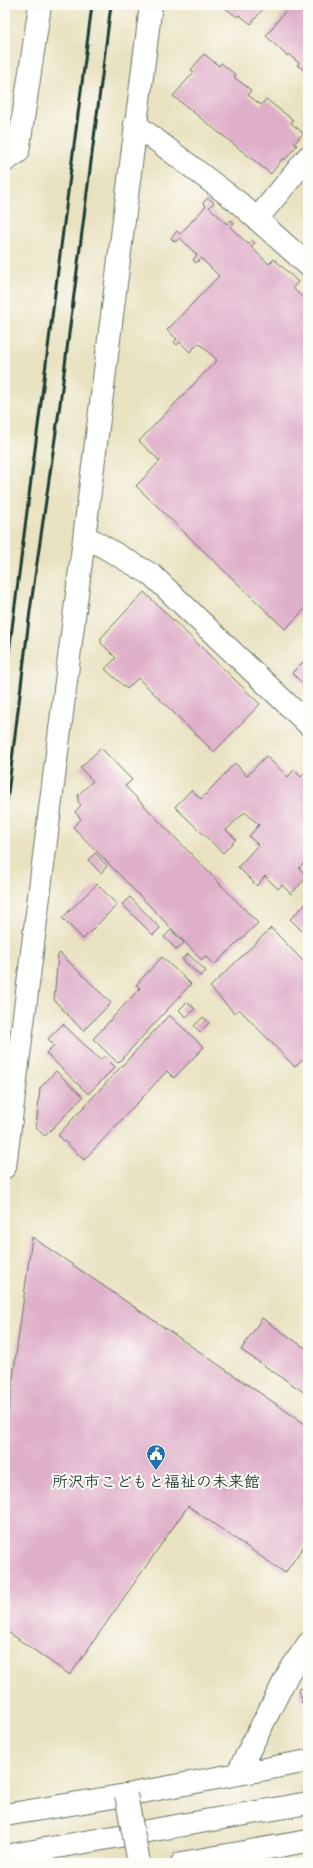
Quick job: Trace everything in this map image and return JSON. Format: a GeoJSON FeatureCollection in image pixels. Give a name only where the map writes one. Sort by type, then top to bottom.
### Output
{"type":"FeatureCollection","features":[{"type":"Feature","properties":{"kind":"street"},"geometry":{"type":"LineString","coordinates":[[5,161],[18,152],[40,5]]}},
{"type":"Feature","properties":{"kind":"street"},"geometry":{"type":"LineString","coordinates":[[5,1167],[151,5]]}},
{"type":"Feature","properties":{"kind":"street"},"geometry":{"type":"LineString","coordinates":[[135,124],[239,203],[308,265]]}},
{"type":"Feature","properties":{"kind":"street"},"geometry":{"type":"LineString","coordinates":[[257,219],[308,157]]}},
{"type":"Feature","properties":{"kind":"street"},"geometry":{"type":"LineString","coordinates":[[85,536],[152,575],[308,724]]}},
{"type":"Feature","properties":{"kind":"street"},"geometry":{"type":"LineString","coordinates":[[237,1774],[289,1672],[308,1644]]}},
{"type":"Feature","properties":{"kind":"street"},"geometry":{"type":"LineString","coordinates":[[5,1815],[126,1795],[308,1761]]}},
{"type":"Feature","properties":{"kind":"street"},"geometry":{"type":"LineString","coordinates":[[126,1795],[139,1863]]}},
{"type":"Feature","properties":{"kind":"street"},"geometry":{"type":"LineString","coordinates":[[5,1856],[308,1803]]}},
{"type":"Feature","properties":{"kind":"street"},"geometry":{"type":"LineString","coordinates":[[182,1863],[308,1841]]}},
{"type":"Feature","properties":{"kind":"building"},"geometry":{"type":"Polygon","coordinates":[[[5,5],[8,5],[6,28],[5,28],[5,5]]]}},
{"type":"Feature","properties":{"kind":"building"},"geometry":{"type":"Polygon","coordinates":[[[228,5],[266,5],[251,24],[239,15],[237,17],[225,8],[228,5]]]}},
{"type":"Feature","properties":{"kind":"building"},"geometry":{"type":"Polygon","coordinates":[[[290,5],[308,5],[308,73],[297,65],[299,63],[288,54],[287,56],[266,36],[290,5]]]}},
{"type":"Feature","properties":{"kind":"building"},"geometry":{"type":"Polygon","coordinates":[[[204,54],[219,66],[221,63],[236,75],[234,77],[251,90],[248,95],[261,105],[266,99],[293,120],[291,123],[303,133],[294,144],[297,145],[285,160],[283,158],[271,174],[173,96],[194,72],[191,70],[204,54]]]}},
{"type":"Feature","properties":{"kind":"building"},"geometry":{"type":"Polygon","coordinates":[[[208,198],[214,203],[209,207],[227,224],[231,220],[234,223],[230,227],[248,244],[252,240],[255,243],[251,247],[269,264],[274,259],[298,282],[293,288],[308,303],[308,606],[285,629],[136,486],[160,461],[139,441],[217,360],[199,343],[190,352],[180,342],[177,345],[174,342],[177,339],[167,330],[219,276],[201,258],[196,263],[193,260],[197,255],[180,238],[175,242],[171,238],[177,231],[180,234],[206,206],[203,203],[208,198]]]}},
{"type":"Feature","properties":{"kind":"building"},"geometry":{"type":"Polygon","coordinates":[[[144,592],[260,704],[214,752],[138,678],[127,689],[105,669],[116,658],[101,643],[101,638],[144,592]]]}},
{"type":"Feature","properties":{"kind":"building"},"geometry":{"type":"Polygon","coordinates":[[[308,657],[308,689],[292,673],[308,657]]]}},
{"type":"Feature","properties":{"kind":"building"},"geometry":{"type":"Polygon","coordinates":[[[101,748],[132,780],[125,786],[258,923],[214,965],[205,956],[202,960],[73,827],[81,819],[75,812],[81,805],[78,802],[78,795],[93,781],[80,768],[101,748]]]}},
{"type":"Feature","properties":{"kind":"building"},"geometry":{"type":"Polygon","coordinates":[[[266,756],[288,777],[294,770],[301,777],[304,773],[308,777],[308,859],[299,868],[307,877],[291,894],[282,885],[278,889],[265,876],[257,886],[238,867],[258,845],[249,836],[259,825],[245,812],[226,830],[236,839],[223,853],[175,807],[191,790],[201,799],[235,763],[247,776],[266,756]]]}},
{"type":"Feature","properties":{"kind":"building"},"geometry":{"type":"Polygon","coordinates":[[[95,853],[107,866],[101,873],[88,860],[95,853]]]}},
{"type":"Feature","properties":{"kind":"building"},"geometry":{"type":"Polygon","coordinates":[[[97,884],[117,905],[83,939],[62,918],[97,884]]]}},
{"type":"Feature","properties":{"kind":"building"},"geometry":{"type":"Polygon","coordinates":[[[130,897],[160,928],[153,935],[122,904],[130,897]]]}},
{"type":"Feature","properties":{"kind":"building"},"geometry":{"type":"Polygon","coordinates":[[[308,902],[308,937],[290,919],[308,902]]]}},
{"type":"Feature","properties":{"kind":"building"},"geometry":{"type":"Polygon","coordinates":[[[271,928],[308,966],[308,1055],[295,1067],[239,1009],[234,1013],[210,987],[271,928]]]}},
{"type":"Feature","properties":{"kind":"building"},"geometry":{"type":"Polygon","coordinates":[[[171,930],[184,943],[177,950],[164,937],[171,930]]]}},
{"type":"Feature","properties":{"kind":"building"},"geometry":{"type":"Polygon","coordinates":[[[60,953],[111,1003],[83,1031],[54,1000],[58,955],[60,953]]]}},
{"type":"Feature","properties":{"kind":"building"},"geometry":{"type":"Polygon","coordinates":[[[188,954],[206,971],[200,976],[182,959],[188,954]]]}},
{"type":"Feature","properties":{"kind":"building"},"geometry":{"type":"Polygon","coordinates":[[[162,957],[191,984],[118,1063],[93,1039],[140,988],[136,985],[162,957]]]}},
{"type":"Feature","properties":{"kind":"building"},"geometry":{"type":"Polygon","coordinates":[[[187,1002],[195,1009],[186,1017],[179,1010],[187,1002]]]}},
{"type":"Feature","properties":{"kind":"building"},"geometry":{"type":"Polygon","coordinates":[[[169,1015],[204,1047],[174,1078],[167,1071],[84,1160],[58,1135],[169,1015]]]}},
{"type":"Feature","properties":{"kind":"building"},"geometry":{"type":"Polygon","coordinates":[[[203,1017],[209,1023],[200,1032],[194,1026],[203,1017]]]}},
{"type":"Feature","properties":{"kind":"building"},"geometry":{"type":"Polygon","coordinates":[[[63,1024],[100,1060],[104,1056],[115,1067],[88,1094],[46,1053],[54,1045],[48,1039],[63,1024]]]}},
{"type":"Feature","properties":{"kind":"building"},"geometry":{"type":"Polygon","coordinates":[[[56,1071],[83,1097],[45,1136],[36,1128],[40,1088],[56,1071]]]}},
{"type":"Feature","properties":{"kind":"building","name":"所沢市こどもと福祉の未来館"},"geometry":{"type":"Polygon","coordinates":[[[32,1237],[308,1426],[308,1540],[285,1573],[188,1506],[70,1675],[5,1630],[5,1436],[32,1237]]]}},
{"type":"Feature","properties":{"kind":"building"},"geometry":{"type":"Polygon","coordinates":[[[262,1318],[308,1350],[308,1395],[241,1350],[262,1318]]]}},
{"type":"Feature","properties":{"kind":"building"},"geometry":{"type":"Polygon","coordinates":[[[308,1673],[308,1685],[307,1685],[305,1677],[308,1673]]]}},
{"type":"Feature","properties":{"kind":"building"},"geometry":{"type":"Polygon","coordinates":[[[308,1687],[308,1701],[301,1702],[299,1689],[308,1687]]]}},
{"type":"Feature","properties":{"kind":"railway"},"geometry":{"type":"LineString","coordinates":[[5,683],[92,5]]}},
{"type":"Feature","properties":{"kind":"railway"},"geometry":{"type":"LineString","coordinates":[[5,818],[30,611],[60,404],[111,5]]}},
{"type":"Feature","properties":{"kind":"place","name":"所沢市こどもと福祉の未来館"},"geometry":{"type":"Point","coordinates":[156,1471]}}]}
